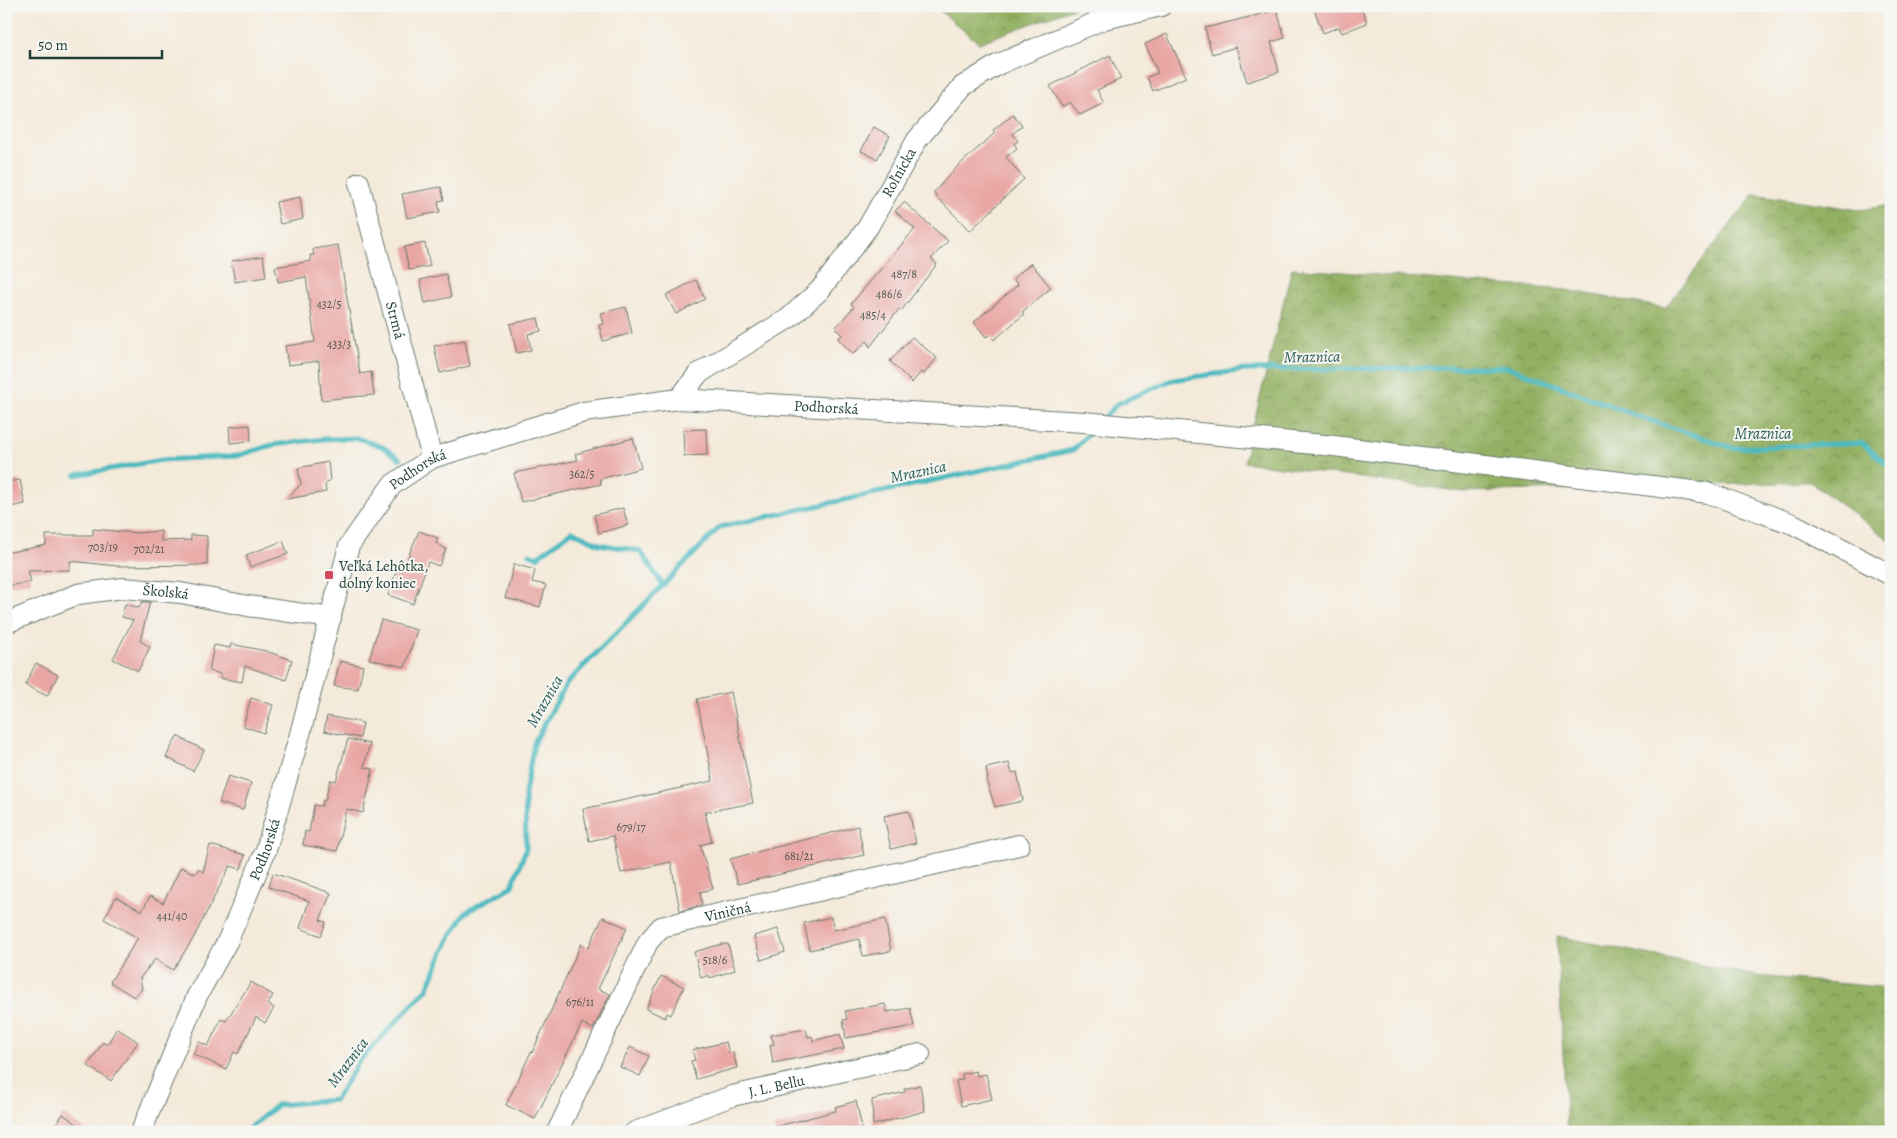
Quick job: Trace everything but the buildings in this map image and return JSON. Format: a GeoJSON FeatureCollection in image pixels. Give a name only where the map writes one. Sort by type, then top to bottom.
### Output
{"type":"FeatureCollection","features":[{"type":"Feature","properties":{"kind":"street","name":"Roľnícka"},"geometry":{"type":"LineString","coordinates":[[679,399],[698,374],[789,318],[820,290],[868,226],[917,140],[963,86],[999,64],[1104,19],[1161,6]]}},
{"type":"Feature","properties":{"kind":"street","name":"Strmá"},"geometry":{"type":"LineString","coordinates":[[359,183],[432,458]]}},
{"type":"Feature","properties":{"kind":"street","name":"Podhorská"},"geometry":{"type":"LineString","coordinates":[[141,1132],[197,996],[228,940],[266,850],[300,734],[349,546],[392,485],[432,458],[584,412],[679,399],[1110,424],[1334,446],[1708,494],[1793,524],[1891,575]]}},
{"type":"Feature","properties":{"kind":"street","name":"Školská"},"geometry":{"type":"LineString","coordinates":[[6,623],[78,594],[124,588],[180,593],[248,606],[331,618]]}},
{"type":"Feature","properties":{"kind":"street","name":"Viničná"},"geometry":{"type":"LineString","coordinates":[[557,1132],[648,942],[661,927],[1019,845]]}},
{"type":"Feature","properties":{"kind":"street","name":"J. L. Bellu"},"geometry":{"type":"LineString","coordinates":[[635,1132],[732,1096],[920,1054]]}},
{"type":"Feature","properties":{"kind":"green space"},"geometry":{"type":"Polygon","coordinates":[[[934,6],[1079,6],[979,43],[934,6]]]}},
{"type":"Feature","properties":{"kind":"green space"},"geometry":{"type":"Polygon","coordinates":[[[1754,194],[1860,210],[1891,205],[1891,541],[1810,482],[1464,492],[1244,462],[1292,268],[1566,290],[1665,308],[1754,194]]]}},
{"type":"Feature","properties":{"kind":"green space"},"geometry":{"type":"Polygon","coordinates":[[[1557,936],[1757,976],[1891,988],[1891,1132],[1567,1132],[1557,936]]]}},
{"type":"Feature","properties":{"kind":"waterway","name":"Mraznica"},"geometry":{"type":"LineString","coordinates":[[1104,418],[1117,404],[1172,380],[1244,370],[1508,367],[1643,418],[1733,448],[1862,443],[1891,468]]}},
{"type":"Feature","properties":{"kind":"waterway","name":"Mraznica"},"geometry":{"type":"LineString","coordinates":[[245,1132],[277,1105],[335,1100],[360,1060],[427,989],[448,941],[465,913],[512,886],[526,849],[525,794],[534,743],[567,683],[720,527],[1073,450],[1094,428]]}},
{"type":"Feature","properties":{"kind":"waterway"},"geometry":{"type":"LineString","coordinates":[[76,475],[162,460],[237,456],[272,445],[324,439],[357,438],[383,447],[400,459]]}},
{"type":"Feature","properties":{"kind":"waterway"},"geometry":{"type":"LineString","coordinates":[[530,554],[537,557],[572,531],[599,544],[640,551],[662,584]]}},
{"type":"Feature","properties":{"kind":"place","name":"Veľká Lehôtka, dolný koniec"},"geometry":{"type":"Point","coordinates":[329,575]}}]}
